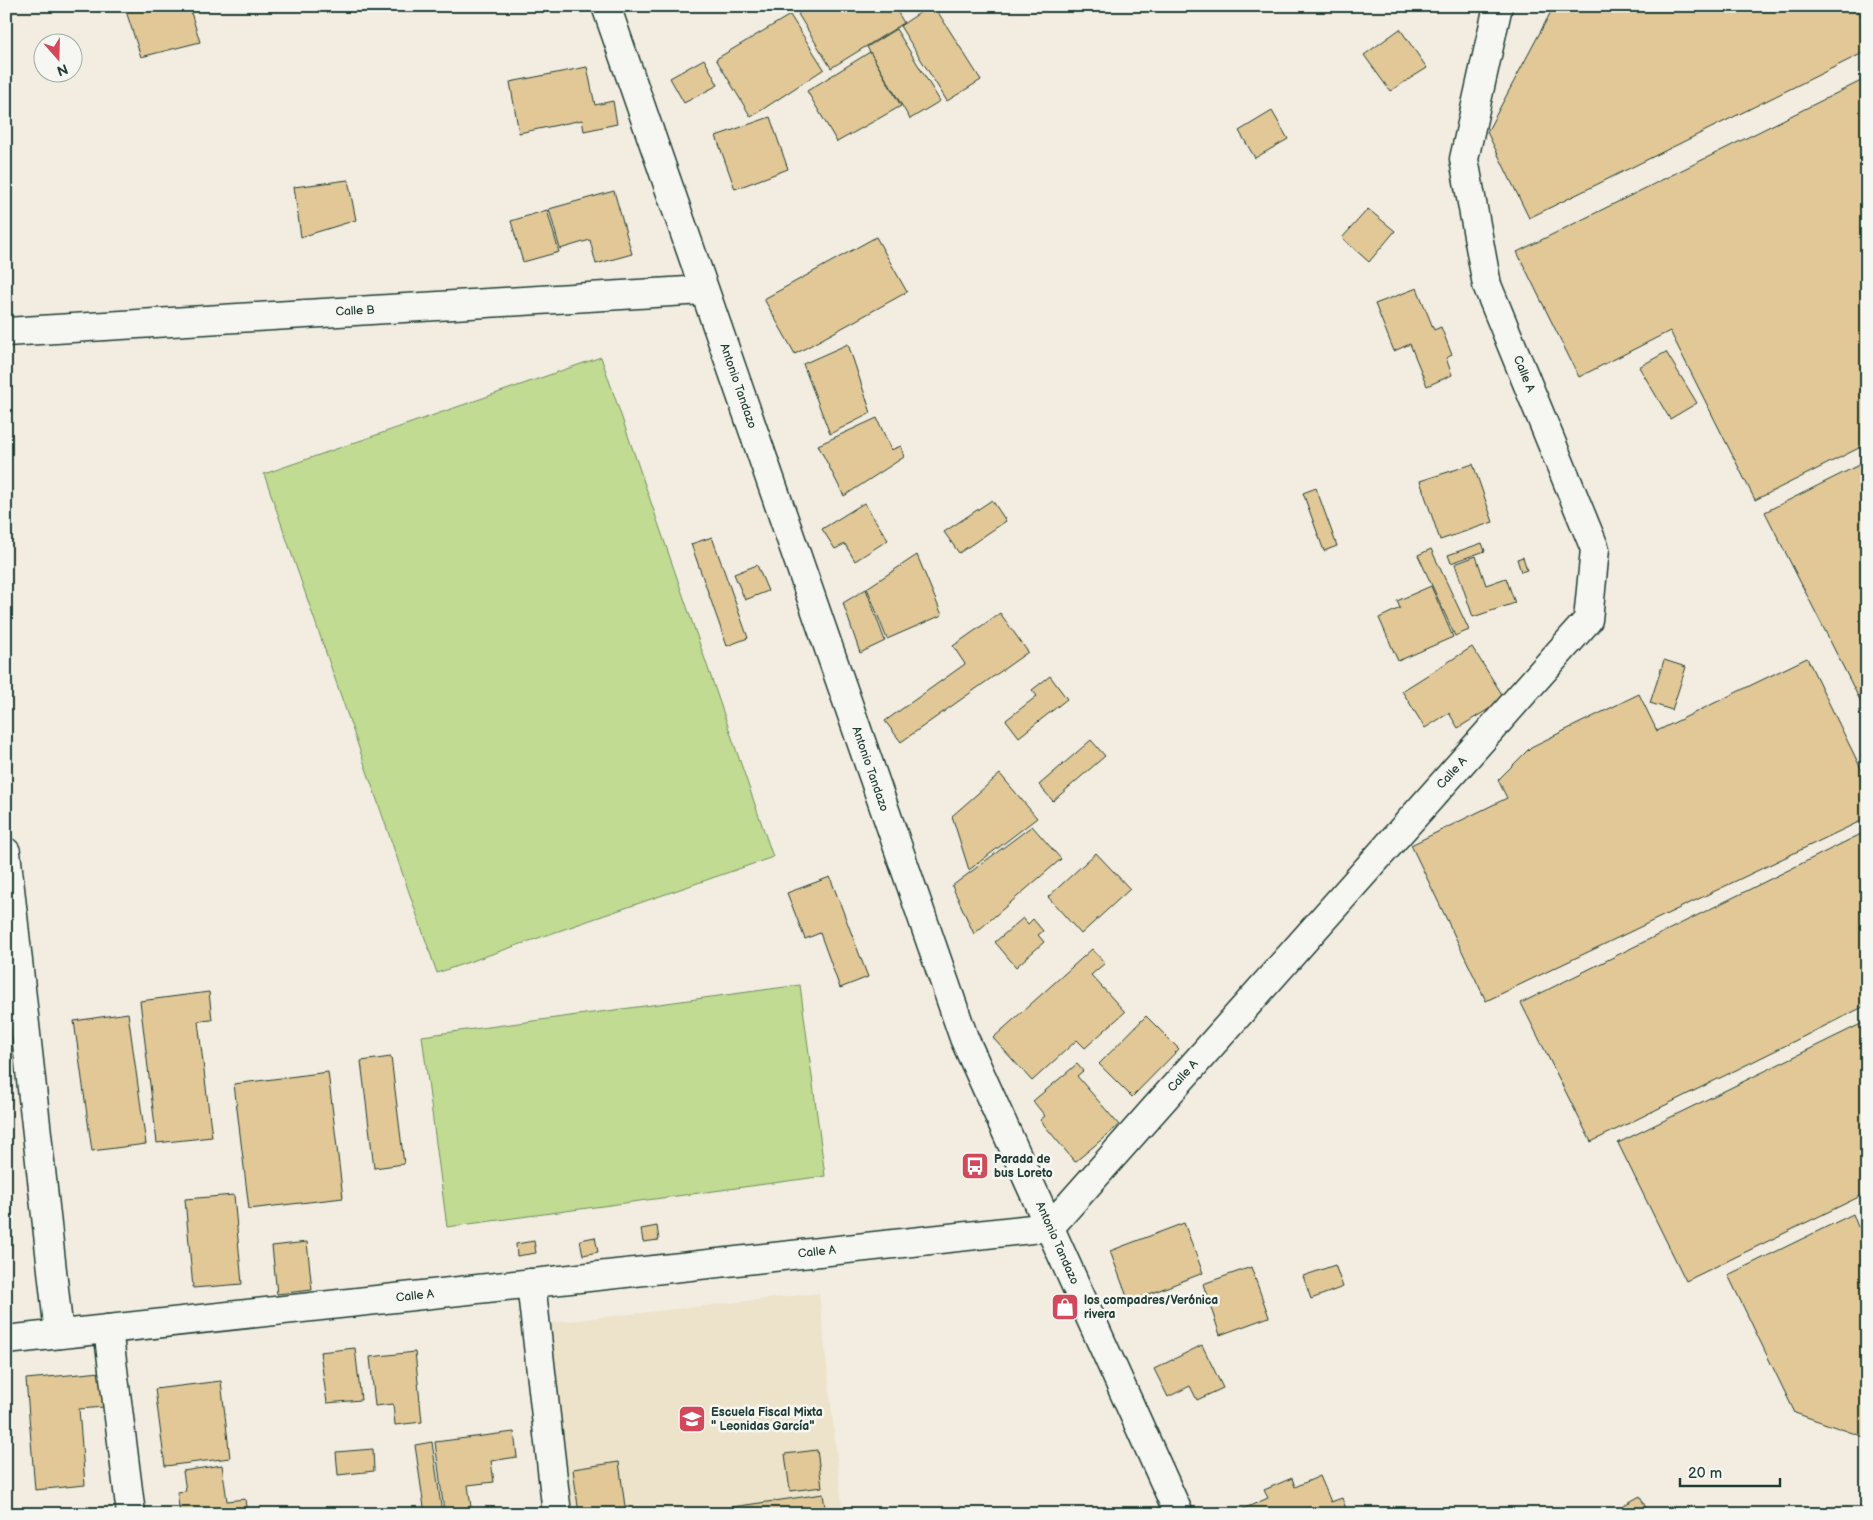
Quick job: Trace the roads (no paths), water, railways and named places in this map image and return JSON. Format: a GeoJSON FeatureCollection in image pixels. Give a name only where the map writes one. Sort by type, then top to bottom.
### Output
{"type":"FeatureCollection","features":[{"type":"Feature","properties":{"kind":"street","name":"Antonio Tandazo"},"geometry":{"type":"LineString","coordinates":[[606,6],[964,1038],[1179,1514]]}},
{"type":"Feature","properties":{"kind":"street","name":"Calle A"},"geometry":{"type":"LineString","coordinates":[[6,1340],[1050,1227],[1588,620],[1595,549],[1488,285],[1464,159],[1498,6]]}},
{"type":"Feature","properties":{"kind":"street","name":"Calle B"},"geometry":{"type":"LineString","coordinates":[[6,332],[704,290]]}},
{"type":"Feature","properties":{"kind":"street"},"geometry":{"type":"LineString","coordinates":[[6,852],[59,1334]]}},
{"type":"Feature","properties":{"kind":"street"},"geometry":{"type":"LineString","coordinates":[[531,1283],[557,1514]]}},
{"type":"Feature","properties":{"kind":"street"},"geometry":{"type":"LineString","coordinates":[[108,1329],[131,1514]]}},
{"type":"Feature","properties":{"kind":"place","name":"Parada de bus Loreto"},"geometry":{"type":"Point","coordinates":[975,1166]}},
{"type":"Feature","properties":{"kind":"place","name":"los compadres/Verónica rivera"},"geometry":{"type":"Point","coordinates":[1065,1307]}},
{"type":"Feature","properties":{"kind":"place","name":"Escuela Fiscal Mixta \" Leonidas García\""},"geometry":{"type":"Point","coordinates":[692,1419]}}]}
